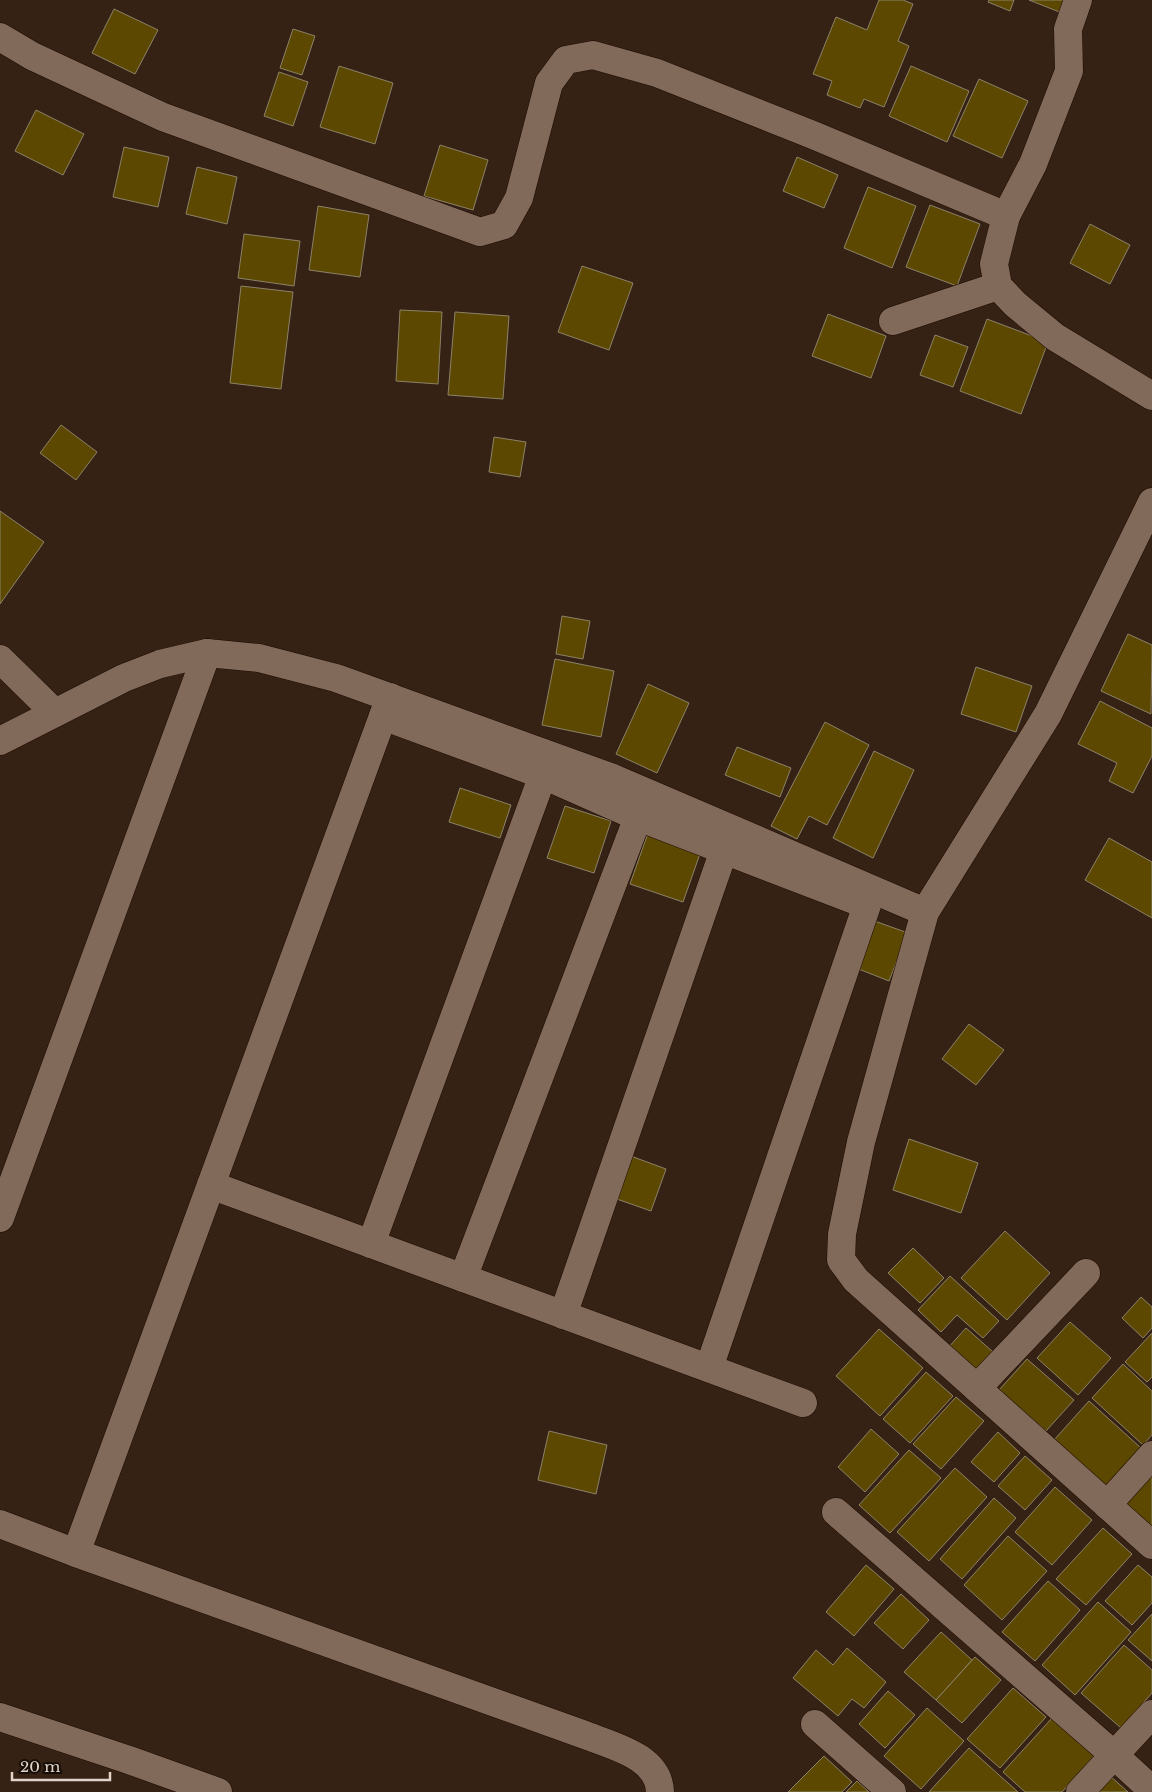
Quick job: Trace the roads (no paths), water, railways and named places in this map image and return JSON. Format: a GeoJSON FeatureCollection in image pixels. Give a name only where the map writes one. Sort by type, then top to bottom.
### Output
{"type":"FeatureCollection","features":[{"type":"Feature","properties":{"kind":"street"},"geometry":{"type":"LineString","coordinates":[[1078,0],[1068,29],[1069,71],[1032,164],[1006,216],[994,264],[998,286],[1015,304],[1055,337],[1152,396]]}},
{"type":"Feature","properties":{"kind":"street"},"geometry":{"type":"LineString","coordinates":[[0,37],[32,56],[163,117],[480,232],[504,225],[519,198],[550,83],[566,60],[593,55],[657,73],[813,135],[1006,216]]}},
{"type":"Feature","properties":{"kind":"street"},"geometry":{"type":"LineString","coordinates":[[893,321],[998,286]]}},
{"type":"Feature","properties":{"kind":"street"},"geometry":{"type":"LineString","coordinates":[[1152,502],[1048,714],[925,912],[861,1142],[842,1234],[841,1260],[856,1280],[1152,1545]]}},
{"type":"Feature","properties":{"kind":"street"},"geometry":{"type":"LineString","coordinates":[[0,1218],[207,653]]}},
{"type":"Feature","properties":{"kind":"street"},"geometry":{"type":"LineString","coordinates":[[0,741],[124,678],[160,664],[207,653],[259,658],[336,678],[386,707],[638,817],[867,905],[709,1368]]}},
{"type":"Feature","properties":{"kind":"street"},"geometry":{"type":"LineString","coordinates":[[0,659],[55,713]]}},
{"type":"Feature","properties":{"kind":"street"},"geometry":{"type":"LineString","coordinates":[[386,707],[613,778],[925,912]]}},
{"type":"Feature","properties":{"kind":"street"},"geometry":{"type":"LineString","coordinates":[[76,1553],[386,707]]}},
{"type":"Feature","properties":{"kind":"street"},"geometry":{"type":"LineString","coordinates":[[371,1244],[543,775]]}},
{"type":"Feature","properties":{"kind":"street"},"geometry":{"type":"LineString","coordinates":[[463,1278],[638,817]]}},
{"type":"Feature","properties":{"kind":"street"},"geometry":{"type":"LineString","coordinates":[[563,1315],[724,850]]}},
{"type":"Feature","properties":{"kind":"street"},"geometry":{"type":"LineString","coordinates":[[211,1186],[804,1403]]}},
{"type":"Feature","properties":{"kind":"street"},"geometry":{"type":"LineString","coordinates":[[977,1388],[1086,1273]]}},
{"type":"Feature","properties":{"kind":"street"},"geometry":{"type":"LineString","coordinates":[[1107,1505],[1152,1455]]}},
{"type":"Feature","properties":{"kind":"street"},"geometry":{"type":"LineString","coordinates":[[836,1512],[1152,1790]]}},
{"type":"Feature","properties":{"kind":"street"},"geometry":{"type":"LineString","coordinates":[[0,1524],[585,1735],[643,1759],[660,1783],[660,1792]]}},
{"type":"Feature","properties":{"kind":"street"},"geometry":{"type":"LineString","coordinates":[[1080,1792],[1152,1714]]}},
{"type":"Feature","properties":{"kind":"street"},"geometry":{"type":"LineString","coordinates":[[0,1717],[218,1792]]}},
{"type":"Feature","properties":{"kind":"street"},"geometry":{"type":"LineString","coordinates":[[815,1724],[892,1792]]}}]}
